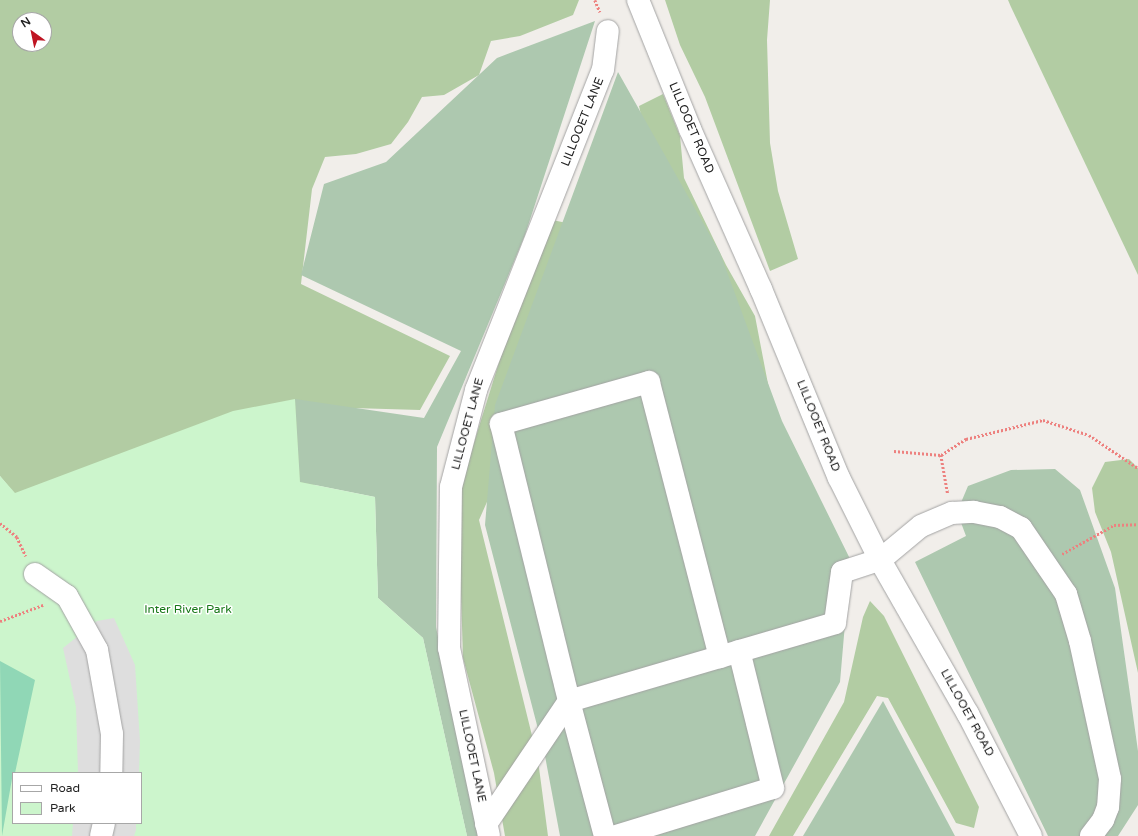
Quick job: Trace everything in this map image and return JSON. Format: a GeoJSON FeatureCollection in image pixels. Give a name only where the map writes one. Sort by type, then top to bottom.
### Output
{"type":"FeatureCollection","features":[{"type":"Feature","properties":{"kind":"street","name":"LILLOOET ROAD"},"geometry":{"type":"LineString","coordinates":[[638,0],[690,129],[761,288],[839,478],[880,560],[968,714],[1031,836]]}},
{"type":"Feature","properties":{"kind":"street","name":"LILLOOET LANE"},"geometry":{"type":"LineString","coordinates":[[488,830],[449,648],[451,487],[476,390],[603,70],[608,32]]}},
{"type":"Feature","properties":{"kind":"street"},"geometry":{"type":"LineString","coordinates":[[605,836],[569,701],[501,424],[648,382],[729,654],[773,788],[616,836]]}},
{"type":"Feature","properties":{"kind":"street"},"geometry":{"type":"LineString","coordinates":[[488,830],[569,701],[835,623],[842,572],[880,560],[921,526],[952,513],[974,512],[1000,517],[1021,528],[1066,594],[1080,641],[1110,779],[1108,807],[1103,820],[1091,836]]}},
{"type":"Feature","properties":{"kind":"street"},"geometry":{"type":"LineString","coordinates":[[35,574],[67,596],[97,650],[112,734],[111,772]]}},
{"type":"Feature","properties":{"kind":"street"},"geometry":{"type":"LineString","coordinates":[[101,836],[104,824]]}},
{"type":"Feature","properties":{"kind":"path"},"geometry":{"type":"LineString","coordinates":[[894,451],[942,455],[966,439],[1043,420],[1089,435],[1138,468]]}},
{"type":"Feature","properties":{"kind":"path"},"geometry":{"type":"LineString","coordinates":[[942,455],[952,513]]}},
{"type":"Feature","properties":{"kind":"path"},"geometry":{"type":"LineString","coordinates":[[0,523],[17,538],[35,574]]}},
{"type":"Feature","properties":{"kind":"path"},"geometry":{"type":"LineString","coordinates":[[1046,563],[1114,525],[1138,524]]}},
{"type":"Feature","properties":{"kind":"path"},"geometry":{"type":"LineString","coordinates":[[0,621],[67,596]]}},
{"type":"Feature","properties":{"kind":"green space"},"geometry":{"type":"Polygon","coordinates":[[[0,0],[579,0],[573,15],[520,36],[491,41],[479,75],[444,95],[422,97],[408,122],[391,144],[356,154],[325,157],[312,189],[301,284],[450,356],[420,410],[352,408],[173,769],[14,493],[0,476],[0,0]]]}},
{"type":"Feature","properties":{"kind":"green space"},"geometry":{"type":"Polygon","coordinates":[[[665,0],[770,0],[767,40],[770,143],[778,191],[798,259],[770,271],[705,97],[680,45],[665,0]]]}},
{"type":"Feature","properties":{"kind":"green space"},"geometry":{"type":"Polygon","coordinates":[[[1008,0],[1138,0],[1138,275],[1011,7],[1008,0]]]}},
{"type":"Feature","properties":{"kind":"green space"},"geometry":{"type":"Polygon","coordinates":[[[595,21],[525,235],[437,447],[436,627],[478,836],[467,836],[423,638],[378,598],[375,497],[300,482],[295,399],[424,418],[461,351],[301,275],[324,184],[386,162],[497,58],[595,21]]]}},
{"type":"Feature","properties":{"kind":"green space"},"geometry":{"type":"Polygon","coordinates":[[[618,72],[720,253],[782,421],[854,567],[846,612],[840,682],[755,836],[560,836],[545,756],[485,525],[495,405],[618,72]]]}},
{"type":"Feature","properties":{"kind":"green space"},"geometry":{"type":"Polygon","coordinates":[[[663,94],[680,136],[684,178],[726,265],[755,316],[773,410],[502,468],[479,520],[538,760],[548,836],[505,836],[494,773],[463,658],[458,494],[519,298],[547,219],[572,224],[643,124],[639,106],[663,94]]]}},
{"type":"Feature","properties":{"kind":"green space","name":"Inter River Park"},"geometry":{"type":"Polygon","coordinates":[[[295,399],[300,482],[375,497],[378,598],[423,638],[467,836],[0,836],[0,476],[15,493],[233,411],[295,399]]]}},
{"type":"Feature","properties":{"kind":"green space"},"geometry":{"type":"Polygon","coordinates":[[[1129,459],[1138,468],[1138,673],[1111,552],[1095,512],[1092,488],[1105,462],[1129,459]]]}},
{"type":"Feature","properties":{"kind":"green space"},"geometry":{"type":"Polygon","coordinates":[[[1055,469],[1080,490],[1115,588],[1138,751],[1138,805],[1118,836],[1048,836],[915,562],[966,536],[957,512],[968,486],[1011,470],[1055,469]]]}},
{"type":"Feature","properties":{"kind":"green space"},"geometry":{"type":"Polygon","coordinates":[[[870,601],[884,616],[979,807],[974,828],[956,823],[888,698],[877,696],[793,836],[769,836],[844,702],[863,617],[870,601]]]}},
{"type":"Feature","properties":{"kind":"green space"},"geometry":{"type":"Polygon","coordinates":[[[0,661],[35,680],[15,772],[12,772],[2,836],[0,661]]]}},
{"type":"Feature","properties":{"kind":"green space"},"geometry":{"type":"Polygon","coordinates":[[[883,701],[955,836],[803,836],[883,701]]]}},
{"type":"Feature","properties":{"kind":"shaded area"},"geometry":{"type":"Polygon","coordinates":[[[114,618],[135,665],[140,741],[139,772],[78,772],[76,707],[63,648],[97,621],[114,618]]]}},
{"type":"Feature","properties":{"kind":"shaded area"},"geometry":{"type":"Polygon","coordinates":[[[73,824],[136,824],[134,836],[72,836],[73,824]]]}}]}
